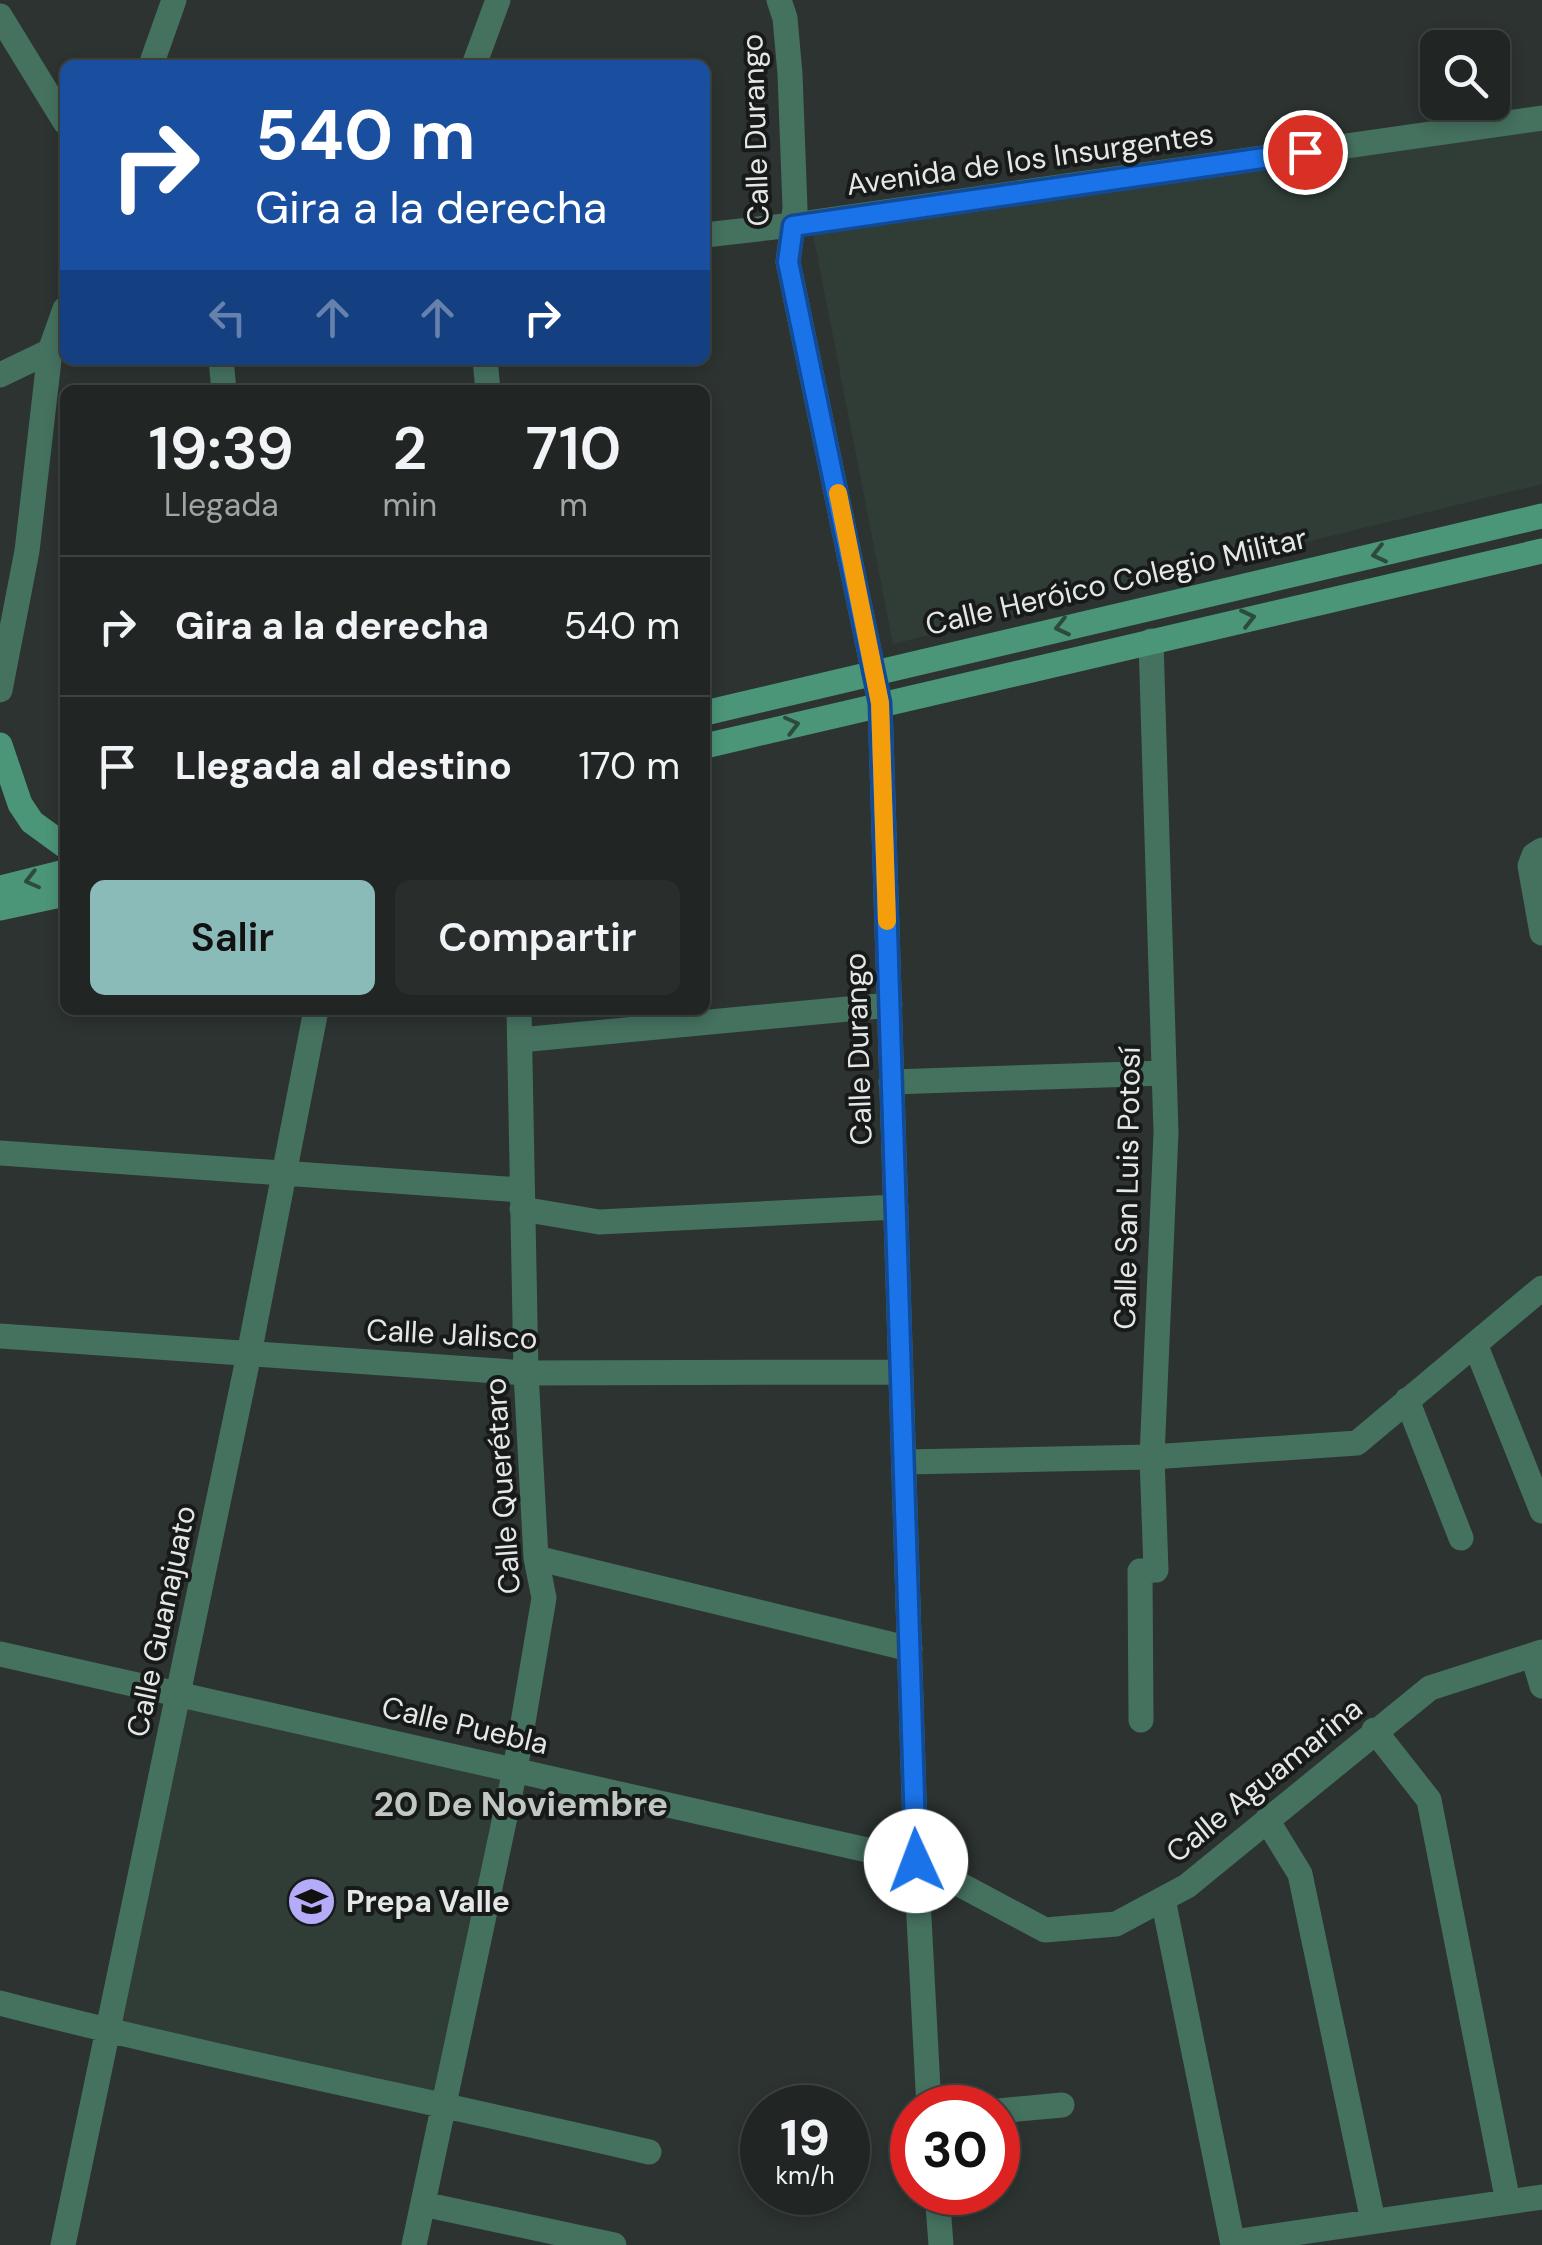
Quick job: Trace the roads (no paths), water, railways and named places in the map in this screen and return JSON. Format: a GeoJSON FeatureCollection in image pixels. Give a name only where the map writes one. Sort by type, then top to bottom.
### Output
{"type":"FeatureCollection","features":[{"type":"Feature","properties":{"kind":"main road","name":"Calle Heróico Colegio Militar"},"geometry":{"type":"LineString","coordinates":[[710,711],[1542,516]]}},
{"type":"Feature","properties":{"kind":"main road"},"geometry":{"type":"LineString","coordinates":[[1440,540],[1446,572]]}},
{"type":"Feature","properties":{"kind":"main road"},"geometry":{"type":"LineString","coordinates":[[710,745],[1542,550]]}},
{"type":"Feature","properties":{"kind":"main road"},"geometry":{"type":"LineString","coordinates":[[1190,597],[1195,630]]}},
{"type":"Feature","properties":{"kind":"main road"},"geometry":{"type":"LineString","coordinates":[[0,745],[20,804],[32,822],[60,842]]}},
{"type":"Feature","properties":{"kind":"main road"},"geometry":{"type":"LineString","coordinates":[[0,888],[60,873]]}},
{"type":"Feature","properties":{"kind":"main road"},"geometry":{"type":"LineString","coordinates":[[0,920],[11,906],[60,895]]}},
{"type":"Feature","properties":{"kind":"street"},"geometry":{"type":"LineString","coordinates":[[153,60],[174,0]]}},
{"type":"Feature","properties":{"kind":"street"},"geometry":{"type":"LineString","coordinates":[[476,60],[498,0]]}},
{"type":"Feature","properties":{"kind":"street","name":"Calle Durango"},"geometry":{"type":"LineString","coordinates":[[780,0],[790,74],[795,208],[788,262],[880,703],[916,1861],[928,2085]]}},
{"type":"Feature","properties":{"kind":"street"},"geometry":{"type":"LineString","coordinates":[[0,16],[60,114]]}},
{"type":"Feature","properties":{"kind":"street","name":"Avenida de los Insurgentes"},"geometry":{"type":"LineString","coordinates":[[710,234],[793,226],[1542,118]]}},
{"type":"Feature","properties":{"kind":"street"},"geometry":{"type":"LineString","coordinates":[[0,374],[58,349]]}},
{"type":"Feature","properties":{"kind":"street"},"geometry":{"type":"LineString","coordinates":[[0,690],[27,551],[58,349]]}},
{"type":"Feature","properties":{"kind":"street","name":"Calle San Luis Potosí"},"geometry":{"type":"LineString","coordinates":[[1140,1720],[1140,1571],[1156,1570],[1152,1457],[1166,1133],[1151,640]]}},
{"type":"Feature","properties":{"kind":"street"},"geometry":{"type":"LineString","coordinates":[[1542,850],[1530,866],[1542,933]]}},
{"type":"Feature","properties":{"kind":"street"},"geometry":{"type":"LineString","coordinates":[[520,1040],[890,1005]]}},
{"type":"Feature","properties":{"kind":"street","name":"Calle Guanajuato"},"geometry":{"type":"LineString","coordinates":[[63,2245],[249,1354],[315,1015]]}},
{"type":"Feature","properties":{"kind":"street","name":"Calle Querétaro"},"geometry":{"type":"LineString","coordinates":[[414,2245],[515,1770],[544,1598],[536,1558],[526,1373],[520,1015]]}},
{"type":"Feature","properties":{"kind":"street"},"geometry":{"type":"LineString","coordinates":[[891,1082],[1164,1073]]}},
{"type":"Feature","properties":{"kind":"street"},"geometry":{"type":"LineString","coordinates":[[0,1153],[285,1171],[521,1200],[599,1222],[896,1207]]}},
{"type":"Feature","properties":{"kind":"street"},"geometry":{"type":"LineString","coordinates":[[904,1462],[1152,1457],[1357,1443],[1542,1288]]}},
{"type":"Feature","properties":{"kind":"street","name":"Calle Jalisco"},"geometry":{"type":"LineString","coordinates":[[0,1336],[526,1373],[901,1372]]}},
{"type":"Feature","properties":{"kind":"street"},"geometry":{"type":"LineString","coordinates":[[1475,1344],[1542,1511]]}},
{"type":"Feature","properties":{"kind":"street"},"geometry":{"type":"LineString","coordinates":[[1407,1400],[1461,1538]]}},
{"type":"Feature","properties":{"kind":"street"},"geometry":{"type":"LineString","coordinates":[[536,1558],[910,1649]]}},
{"type":"Feature","properties":{"kind":"street","name":"Calle Puebla"},"geometry":{"type":"LineString","coordinates":[[0,1654],[916,1861]]}},
{"type":"Feature","properties":{"kind":"street"},"geometry":{"type":"LineString","coordinates":[[1538,1654],[1542,1686]]}},
{"type":"Feature","properties":{"kind":"street","name":"Calle Aguamarina"},"geometry":{"type":"LineString","coordinates":[[916,1861],[1045,1930],[1116,1924],[1187,1886],[1430,1688],[1538,1654]]}},
{"type":"Feature","properties":{"kind":"street"},"geometry":{"type":"LineString","coordinates":[[1374,1730],[1429,1800],[1508,2202]]}},
{"type":"Feature","properties":{"kind":"street"},"geometry":{"type":"LineString","coordinates":[[1267,1820],[1300,1874],[1373,2222]]}},
{"type":"Feature","properties":{"kind":"street"},"geometry":{"type":"LineString","coordinates":[[1162,1900],[1233,2244],[1542,2197]]}},
{"type":"Feature","properties":{"kind":"street"},"geometry":{"type":"LineString","coordinates":[[0,2003],[108,2032],[649,2152]]}},
{"type":"Feature","properties":{"kind":"street"},"geometry":{"type":"LineString","coordinates":[[1020,2109],[1062,2105]]}},
{"type":"Feature","properties":{"kind":"street"},"geometry":{"type":"LineString","coordinates":[[423,2204],[614,2245]]}},
{"type":"Feature","properties":{"kind":"street"},"geometry":{"type":"LineString","coordinates":[[938,2215],[941,2245]]}},
{"type":"Feature","properties":{"kind":"place","name":"Prepa Valle"},"geometry":{"type":"Point","coordinates":[311,1901]}},
{"type":"Feature","properties":{"kind":"district","name":"20 De Noviembre"},"geometry":{"type":"Point","coordinates":[521,1804]}}]}
